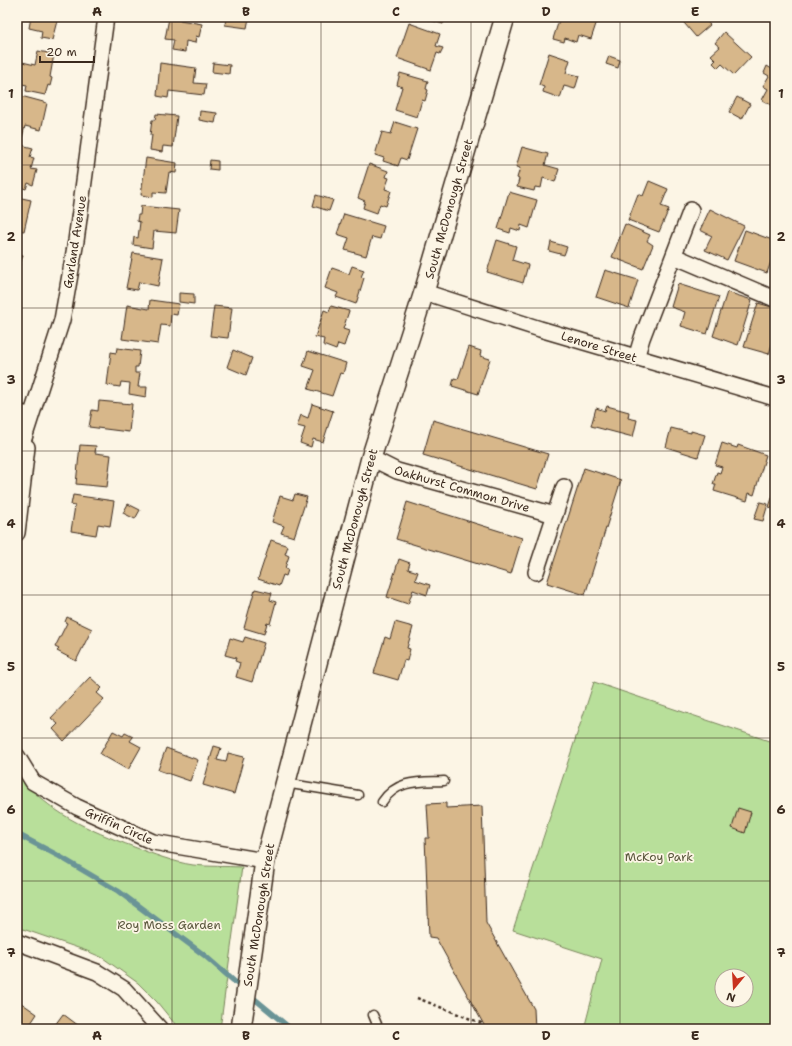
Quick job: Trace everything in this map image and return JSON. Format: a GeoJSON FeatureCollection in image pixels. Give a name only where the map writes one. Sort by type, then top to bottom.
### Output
{"type":"FeatureCollection","features":[{"type":"Feature","properties":{"kind":"street","name":"Garland Avenue"},"geometry":{"type":"LineString","coordinates":[[17,460],[24,414],[62,320],[76,241],[106,17]]}},
{"type":"Feature","properties":{"kind":"street","name":"South McDonough Street"},"geometry":{"type":"LineString","coordinates":[[241,1029],[265,861],[371,458],[424,292],[505,17]]}},
{"type":"Feature","properties":{"kind":"street"},"geometry":{"type":"LineString","coordinates":[[636,358],[642,338],[691,210]]}},
{"type":"Feature","properties":{"kind":"street"},"geometry":{"type":"LineString","coordinates":[[674,256],[775,299]]}},
{"type":"Feature","properties":{"kind":"street","name":"Lenore Street"},"geometry":{"type":"LineString","coordinates":[[424,292],[636,358],[775,398]]}},
{"type":"Feature","properties":{"kind":"street"},"geometry":{"type":"LineString","coordinates":[[17,534],[24,414]]}},
{"type":"Feature","properties":{"kind":"street","name":"Oakhurst Common Drive"},"geometry":{"type":"LineString","coordinates":[[371,458],[396,471],[555,516]]}},
{"type":"Feature","properties":{"kind":"street"},"geometry":{"type":"LineString","coordinates":[[536,572],[564,487]]}},
{"type":"Feature","properties":{"kind":"street","name":"Griffin Circle"},"geometry":{"type":"LineString","coordinates":[[17,756],[33,782],[77,807],[153,842],[265,861]]}},
{"type":"Feature","properties":{"kind":"street"},"geometry":{"type":"LineString","coordinates":[[17,942],[97,972],[124,989],[160,1029]]}},
{"type":"Feature","properties":{"kind":"lane"},"geometry":{"type":"LineString","coordinates":[[382,802],[388,792],[411,782],[444,782]]}},
{"type":"Feature","properties":{"kind":"lane"},"geometry":{"type":"LineString","coordinates":[[286,783],[358,795]]}},
{"type":"Feature","properties":{"kind":"lane"},"geometry":{"type":"LineString","coordinates":[[374,1015],[379,1029]]}},
{"type":"Feature","properties":{"kind":"path"},"geometry":{"type":"LineString","coordinates":[[417,998],[481,1023],[480,1029]]}},
{"type":"Feature","properties":{"kind":"green space","name":"McKoy Park"},"geometry":{"type":"Polygon","coordinates":[[[594,682],[775,743],[775,1029],[584,1029],[602,959],[513,930],[594,682]]]}},
{"type":"Feature","properties":{"kind":"green space","name":"Roy Moss Garden"},"geometry":{"type":"Polygon","coordinates":[[[17,773],[29,787],[56,810],[100,834],[163,858],[178,862],[199,866],[242,867],[220,1029],[179,1029],[157,1002],[138,983],[103,958],[17,927],[17,773]]]}},
{"type":"Feature","properties":{"kind":"building"},"geometry":{"type":"Polygon","coordinates":[[[31,17],[58,17],[52,40],[41,38],[42,31],[29,28],[31,17]]]}},
{"type":"Feature","properties":{"kind":"building"},"geometry":{"type":"Polygon","coordinates":[[[226,17],[249,18],[247,28],[225,25],[226,17]]]}},
{"type":"Feature","properties":{"kind":"building"},"geometry":{"type":"Polygon","coordinates":[[[427,17],[445,17],[443,24],[427,19],[427,17]]]}},
{"type":"Feature","properties":{"kind":"building"},"geometry":{"type":"Polygon","coordinates":[[[560,17],[583,17],[597,21],[591,39],[578,35],[576,42],[565,38],[564,42],[553,39],[560,17]]]}},
{"type":"Feature","properties":{"kind":"building"},"geometry":{"type":"Polygon","coordinates":[[[679,17],[703,17],[710,25],[696,37],[679,17]]]}},
{"type":"Feature","properties":{"kind":"building"},"geometry":{"type":"Polygon","coordinates":[[[169,18],[202,24],[199,37],[196,36],[195,43],[186,41],[185,52],[172,50],[174,40],[165,39],[169,18]]]}},
{"type":"Feature","properties":{"kind":"building"},"geometry":{"type":"Polygon","coordinates":[[[409,23],[440,34],[436,46],[443,48],[440,54],[437,53],[431,70],[397,58],[409,23]]]}},
{"type":"Feature","properties":{"kind":"building"},"geometry":{"type":"Polygon","coordinates":[[[724,32],[751,57],[734,75],[722,64],[718,68],[713,63],[716,60],[711,55],[720,47],[715,43],[724,32]]]}},
{"type":"Feature","properties":{"kind":"building"},"geometry":{"type":"Polygon","coordinates":[[[38,51],[54,54],[50,77],[52,78],[45,95],[26,91],[27,85],[17,83],[18,61],[35,65],[38,51]]]}},
{"type":"Feature","properties":{"kind":"building"},"geometry":{"type":"Polygon","coordinates":[[[549,53],[570,60],[566,73],[579,76],[575,89],[564,86],[560,98],[543,92],[544,87],[539,85],[549,53]]]}},
{"type":"Feature","properties":{"kind":"building"},"geometry":{"type":"Polygon","coordinates":[[[609,56],[620,60],[618,68],[606,64],[609,56]]]}},
{"type":"Feature","properties":{"kind":"building"},"geometry":{"type":"Polygon","coordinates":[[[160,63],[196,68],[194,83],[206,84],[204,95],[169,91],[168,98],[157,96],[160,63]]]}},
{"type":"Feature","properties":{"kind":"building"},"geometry":{"type":"Polygon","coordinates":[[[213,63],[230,65],[229,74],[212,72],[213,63]]]}},
{"type":"Feature","properties":{"kind":"building"},"geometry":{"type":"Polygon","coordinates":[[[767,66],[775,71],[775,99],[771,105],[762,100],[768,89],[763,86],[769,76],[764,73],[767,66]]]}},
{"type":"Feature","properties":{"kind":"building"},"geometry":{"type":"Polygon","coordinates":[[[400,73],[428,81],[426,89],[428,90],[425,101],[422,100],[417,117],[395,110],[402,87],[397,85],[400,73]]]}},
{"type":"Feature","properties":{"kind":"building"},"geometry":{"type":"Polygon","coordinates":[[[21,96],[47,103],[41,130],[25,126],[22,138],[17,136],[17,110],[21,96]]]}},
{"type":"Feature","properties":{"kind":"building"},"geometry":{"type":"Polygon","coordinates":[[[737,97],[750,104],[742,119],[729,112],[737,97]]]}},
{"type":"Feature","properties":{"kind":"building"},"geometry":{"type":"Polygon","coordinates":[[[200,111],[217,113],[215,123],[199,120],[200,111]]]}},
{"type":"Feature","properties":{"kind":"building"},"geometry":{"type":"Polygon","coordinates":[[[156,114],[177,116],[173,147],[163,146],[162,152],[150,150],[152,120],[155,120],[156,114]]]}},
{"type":"Feature","properties":{"kind":"building"},"geometry":{"type":"Polygon","coordinates":[[[395,122],[417,129],[407,160],[401,158],[398,166],[383,161],[384,158],[375,155],[382,132],[391,134],[395,122]]]}},
{"type":"Feature","properties":{"kind":"building"},"geometry":{"type":"Polygon","coordinates":[[[17,144],[33,148],[30,157],[34,158],[31,169],[37,170],[33,185],[28,183],[26,189],[17,186],[17,144]]]}},
{"type":"Feature","properties":{"kind":"building"},"geometry":{"type":"Polygon","coordinates":[[[522,147],[548,154],[545,165],[559,169],[555,182],[543,178],[541,188],[535,187],[534,191],[517,187],[519,179],[517,178],[520,168],[516,167],[522,147]]]}},
{"type":"Feature","properties":{"kind":"building"},"geometry":{"type":"Polygon","coordinates":[[[146,158],[177,163],[176,173],[169,172],[166,193],[153,192],[153,197],[141,195],[146,158]]]}},
{"type":"Feature","properties":{"kind":"building"},"geometry":{"type":"Polygon","coordinates":[[[210,160],[218,161],[218,170],[209,169],[210,160]]]}},
{"type":"Feature","properties":{"kind":"building"},"geometry":{"type":"Polygon","coordinates":[[[369,164],[388,171],[386,177],[389,178],[385,189],[391,191],[386,206],[380,204],[377,213],[363,208],[365,201],[358,198],[369,164]]]}},
{"type":"Feature","properties":{"kind":"building"},"geometry":{"type":"Polygon","coordinates":[[[649,181],[668,189],[661,206],[669,209],[659,232],[628,220],[638,194],[643,196],[649,181]]]}},
{"type":"Feature","properties":{"kind":"building"},"geometry":{"type":"Polygon","coordinates":[[[509,192],[537,200],[529,228],[521,225],[520,231],[511,228],[510,233],[498,229],[509,192]]]}},
{"type":"Feature","properties":{"kind":"building"},"geometry":{"type":"Polygon","coordinates":[[[316,195],[333,200],[329,211],[313,206],[316,195]]]}},
{"type":"Feature","properties":{"kind":"building"},"geometry":{"type":"Polygon","coordinates":[[[17,197],[31,200],[24,231],[17,230],[17,197]]]}},
{"type":"Feature","properties":{"kind":"building"},"geometry":{"type":"Polygon","coordinates":[[[141,206],[179,210],[176,233],[154,231],[152,248],[133,245],[134,237],[138,238],[140,222],[137,221],[138,215],[140,215],[141,206]]]}},
{"type":"Feature","properties":{"kind":"building"},"geometry":{"type":"Polygon","coordinates":[[[710,209],[744,226],[727,260],[705,250],[712,236],[700,230],[710,209]]]}},
{"type":"Feature","properties":{"kind":"building"},"geometry":{"type":"Polygon","coordinates":[[[344,214],[384,226],[380,239],[372,237],[366,256],[345,250],[349,238],[337,234],[344,214]]]}},
{"type":"Feature","properties":{"kind":"building"},"geometry":{"type":"Polygon","coordinates":[[[625,224],[650,235],[647,241],[653,245],[643,269],[612,257],[625,224]]]}},
{"type":"Feature","properties":{"kind":"building"},"geometry":{"type":"Polygon","coordinates":[[[745,230],[775,241],[775,250],[767,273],[734,261],[745,230]]]}},
{"type":"Feature","properties":{"kind":"building"},"geometry":{"type":"Polygon","coordinates":[[[497,240],[516,246],[512,260],[528,265],[523,283],[487,272],[497,240]]]}},
{"type":"Feature","properties":{"kind":"building"},"geometry":{"type":"Polygon","coordinates":[[[551,242],[567,247],[564,255],[549,251],[551,242]]]}},
{"type":"Feature","properties":{"kind":"building"},"geometry":{"type":"Polygon","coordinates":[[[17,253],[23,255],[17,273],[17,253]]]}},
{"type":"Feature","properties":{"kind":"building"},"geometry":{"type":"Polygon","coordinates":[[[133,253],[163,258],[158,286],[139,282],[137,290],[126,288],[133,253]]]}},
{"type":"Feature","properties":{"kind":"building"},"geometry":{"type":"Polygon","coordinates":[[[352,266],[364,270],[361,277],[364,278],[356,304],[336,297],[338,293],[325,288],[332,268],[349,274],[352,266]]]}},
{"type":"Feature","properties":{"kind":"building"},"geometry":{"type":"Polygon","coordinates":[[[775,267],[775,278],[771,276],[775,267]]]}},
{"type":"Feature","properties":{"kind":"building"},"geometry":{"type":"Polygon","coordinates":[[[605,270],[638,280],[629,308],[596,297],[605,270]]]}},
{"type":"Feature","properties":{"kind":"building"},"geometry":{"type":"Polygon","coordinates":[[[678,284],[719,297],[707,334],[681,326],[685,312],[671,307],[678,284]]]}},
{"type":"Feature","properties":{"kind":"building"},"geometry":{"type":"Polygon","coordinates":[[[727,292],[752,300],[738,345],[713,336],[727,292]]]}},
{"type":"Feature","properties":{"kind":"building"},"geometry":{"type":"Polygon","coordinates":[[[179,293],[194,294],[194,304],[179,302],[179,293]]]}},
{"type":"Feature","properties":{"kind":"building"},"geometry":{"type":"Polygon","coordinates":[[[150,300],[179,304],[177,315],[171,314],[170,326],[161,325],[158,344],[122,339],[127,305],[149,309],[150,300]]]}},
{"type":"Feature","properties":{"kind":"building"},"geometry":{"type":"Polygon","coordinates":[[[758,303],[775,308],[775,334],[769,354],[744,347],[758,303]]]}},
{"type":"Feature","properties":{"kind":"building"},"geometry":{"type":"Polygon","coordinates":[[[214,306],[232,308],[228,338],[210,336],[214,306]]]}},
{"type":"Feature","properties":{"kind":"building"},"geometry":{"type":"Polygon","coordinates":[[[331,306],[349,311],[343,329],[349,331],[344,346],[338,344],[336,350],[323,345],[324,339],[315,337],[324,310],[329,312],[331,306]]]}},
{"type":"Feature","properties":{"kind":"building"},"geometry":{"type":"Polygon","coordinates":[[[469,347],[481,351],[480,356],[490,359],[478,394],[452,386],[454,378],[458,379],[469,347]]]}},
{"type":"Feature","properties":{"kind":"building"},"geometry":{"type":"Polygon","coordinates":[[[117,348],[140,351],[138,367],[135,367],[135,373],[140,373],[138,387],[147,387],[146,397],[129,394],[130,383],[121,382],[120,387],[107,385],[111,352],[116,353],[117,348]]]}},
{"type":"Feature","properties":{"kind":"building"},"geometry":{"type":"Polygon","coordinates":[[[233,350],[252,358],[246,375],[227,367],[233,350]]]}},
{"type":"Feature","properties":{"kind":"building"},"geometry":{"type":"Polygon","coordinates":[[[308,351],[346,363],[343,374],[340,373],[332,396],[308,389],[315,370],[303,366],[308,351]]]}},
{"type":"Feature","properties":{"kind":"building"},"geometry":{"type":"Polygon","coordinates":[[[99,401],[132,404],[129,432],[89,427],[92,410],[98,411],[99,401]]]}},
{"type":"Feature","properties":{"kind":"building"},"geometry":{"type":"Polygon","coordinates":[[[312,404],[333,411],[323,442],[313,439],[311,447],[300,443],[305,428],[297,426],[301,415],[308,418],[312,404]]]}},
{"type":"Feature","properties":{"kind":"building"},"geometry":{"type":"Polygon","coordinates":[[[607,406],[629,412],[628,418],[637,420],[633,437],[591,426],[596,408],[605,411],[607,406]]]}},
{"type":"Feature","properties":{"kind":"building"},"geometry":{"type":"Polygon","coordinates":[[[433,420],[548,454],[537,489],[423,455],[433,420]]]}},
{"type":"Feature","properties":{"kind":"building"},"geometry":{"type":"Polygon","coordinates":[[[671,428],[705,435],[698,457],[666,447],[671,428]]]}},
{"type":"Feature","properties":{"kind":"building"},"geometry":{"type":"Polygon","coordinates":[[[722,443],[737,448],[738,445],[766,455],[754,495],[749,493],[747,501],[714,491],[716,484],[713,484],[717,472],[720,473],[722,467],[715,465],[722,443]]]}},
{"type":"Feature","properties":{"kind":"building"},"geometry":{"type":"Polygon","coordinates":[[[80,445],[96,446],[95,453],[111,455],[107,487],[76,484],[80,445]]]}},
{"type":"Feature","properties":{"kind":"building"},"geometry":{"type":"Polygon","coordinates":[[[584,468],[621,480],[585,595],[547,583],[584,468]]]}},
{"type":"Feature","properties":{"kind":"building"},"geometry":{"type":"Polygon","coordinates":[[[775,489],[775,509],[769,507],[775,489]]]}},
{"type":"Feature","properties":{"kind":"building"},"geometry":{"type":"Polygon","coordinates":[[[295,494],[307,497],[294,537],[281,533],[284,526],[272,522],[280,496],[293,500],[295,494]]]}},
{"type":"Feature","properties":{"kind":"building"},"geometry":{"type":"Polygon","coordinates":[[[73,495],[114,501],[110,526],[98,524],[96,535],[71,531],[75,506],[71,505],[73,495]]]}},
{"type":"Feature","properties":{"kind":"building"},"geometry":{"type":"Polygon","coordinates":[[[407,502],[522,538],[511,574],[396,539],[407,502]]]}},
{"type":"Feature","properties":{"kind":"building"},"geometry":{"type":"Polygon","coordinates":[[[760,502],[768,504],[763,521],[754,519],[760,502]]]}},
{"type":"Feature","properties":{"kind":"building"},"geometry":{"type":"Polygon","coordinates":[[[128,504],[140,510],[135,519],[123,513],[128,504]]]}},
{"type":"Feature","properties":{"kind":"building"},"geometry":{"type":"Polygon","coordinates":[[[271,540],[288,546],[285,554],[289,556],[285,568],[288,570],[286,576],[283,575],[279,586],[258,579],[271,540]]]}},
{"type":"Feature","properties":{"kind":"building"},"geometry":{"type":"Polygon","coordinates":[[[399,559],[410,563],[408,569],[418,572],[415,580],[430,585],[427,595],[413,590],[408,604],[387,597],[399,559]]]}},
{"type":"Feature","properties":{"kind":"building"},"geometry":{"type":"Polygon","coordinates":[[[255,589],[272,593],[270,600],[276,602],[270,624],[267,623],[264,634],[244,628],[255,589]]]}},
{"type":"Feature","properties":{"kind":"building"},"geometry":{"type":"Polygon","coordinates":[[[67,617],[92,629],[76,661],[57,651],[59,649],[55,647],[67,623],[65,622],[67,617]]]}},
{"type":"Feature","properties":{"kind":"building"},"geometry":{"type":"Polygon","coordinates":[[[395,622],[413,627],[407,648],[410,649],[407,661],[404,660],[398,680],[374,673],[385,637],[390,639],[395,622]]]}},
{"type":"Feature","properties":{"kind":"building"},"geometry":{"type":"Polygon","coordinates":[[[245,637],[264,643],[252,682],[236,677],[240,663],[235,661],[236,658],[225,655],[230,638],[243,642],[245,637]]]}},
{"type":"Feature","properties":{"kind":"building"},"geometry":{"type":"Polygon","coordinates":[[[90,677],[102,688],[97,693],[104,699],[64,741],[53,729],[58,724],[51,718],[90,677]]]}},
{"type":"Feature","properties":{"kind":"building"},"geometry":{"type":"Polygon","coordinates":[[[113,731],[123,736],[125,733],[133,737],[130,741],[141,747],[128,770],[100,754],[113,731]]]}},
{"type":"Feature","properties":{"kind":"building"},"geometry":{"type":"Polygon","coordinates":[[[214,746],[221,748],[217,760],[226,762],[228,753],[244,757],[234,794],[203,785],[214,746]]]}},
{"type":"Feature","properties":{"kind":"building"},"geometry":{"type":"Polygon","coordinates":[[[166,748],[198,760],[190,781],[158,770],[166,748]]]}},
{"type":"Feature","properties":{"kind":"building"},"geometry":{"type":"Polygon","coordinates":[[[446,803],[446,808],[482,806],[486,923],[534,1009],[535,1029],[484,1029],[484,1025],[436,938],[429,937],[425,838],[429,838],[427,804],[446,803]]]}},
{"type":"Feature","properties":{"kind":"building"},"geometry":{"type":"Polygon","coordinates":[[[738,808],[751,812],[745,833],[732,828],[738,808]]]}},
{"type":"Feature","properties":{"kind":"building"},"geometry":{"type":"Polygon","coordinates":[[[17,1000],[37,1014],[27,1029],[17,1029],[17,1000]]]}},
{"type":"Feature","properties":{"kind":"building"},"geometry":{"type":"Polygon","coordinates":[[[63,1014],[83,1029],[52,1029],[63,1014]]]}},
{"type":"Feature","properties":{"kind":"waterway"},"geometry":{"type":"LineString","coordinates":[[17,834],[57,855],[118,891],[204,955],[242,988]]}},
{"type":"Feature","properties":{"kind":"waterway"},"geometry":{"type":"LineString","coordinates":[[250,995],[291,1029]]}}]}
